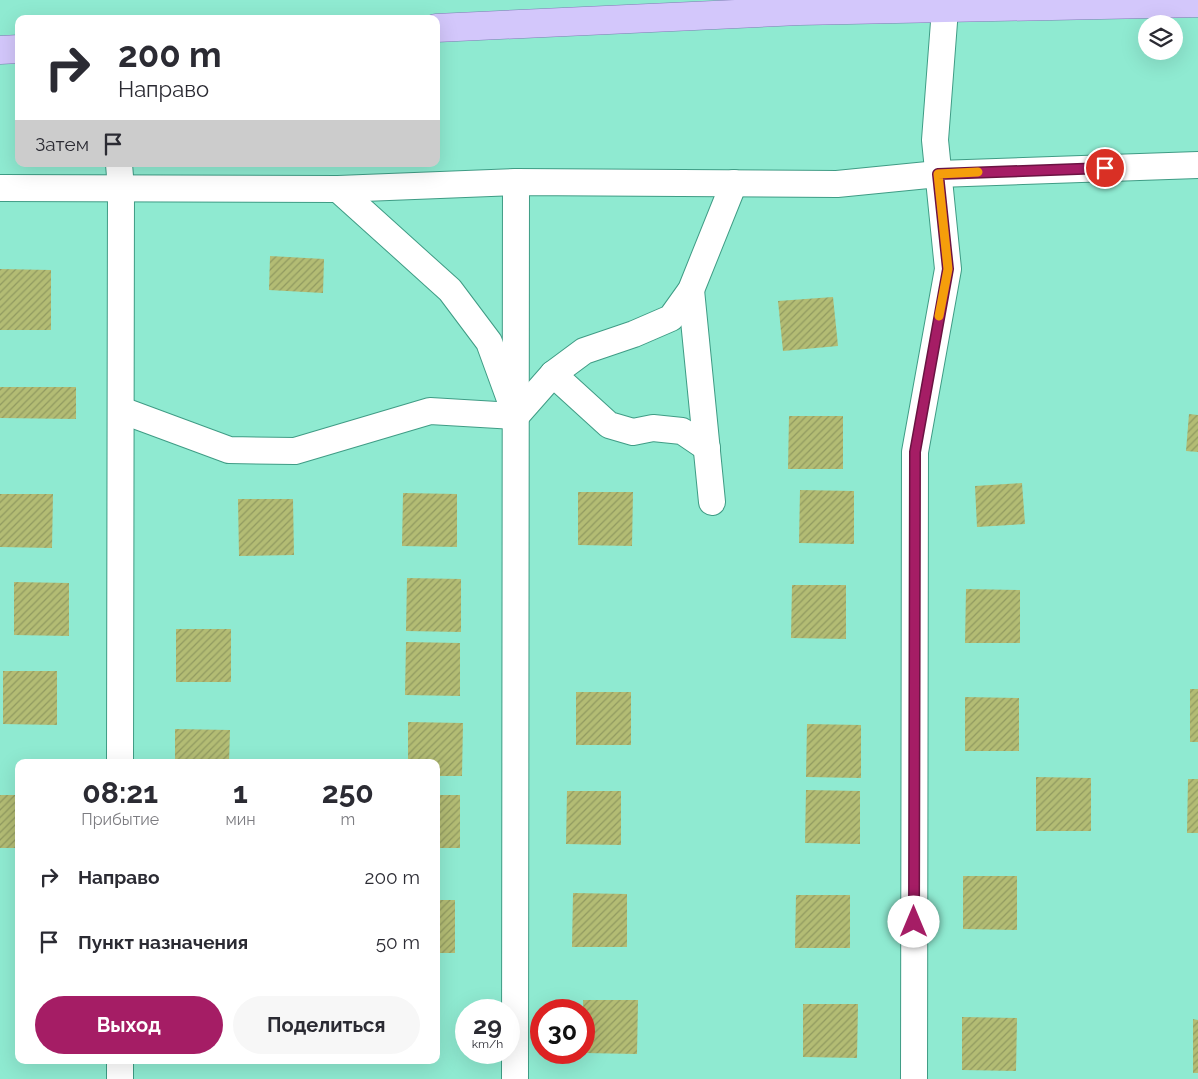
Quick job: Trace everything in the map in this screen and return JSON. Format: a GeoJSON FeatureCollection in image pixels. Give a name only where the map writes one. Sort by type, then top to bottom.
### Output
{"type":"FeatureCollection","features":[{"type":"Feature","properties":{"kind":"main road"},"geometry":{"type":"LineString","coordinates":[[440,28],[800,6],[945,9],[1198,4]]}},
{"type":"Feature","properties":{"kind":"main road"},"geometry":{"type":"LineString","coordinates":[[0,50],[15,49]]}},
{"type":"Feature","properties":{"kind":"street"},"geometry":{"type":"LineString","coordinates":[[914,1079],[915,452],[948,269],[935,140],[945,9]]}},
{"type":"Feature","properties":{"kind":"street"},"geometry":{"type":"LineString","coordinates":[[0,188],[120,176],[338,189],[516,182],[838,184],[938,174],[1198,165]]}},
{"type":"Feature","properties":{"kind":"street"},"geometry":{"type":"LineString","coordinates":[[120,176],[120,759]]}},
{"type":"Feature","properties":{"kind":"street"},"geometry":{"type":"LineString","coordinates":[[514,1079],[516,182]]}},
{"type":"Feature","properties":{"kind":"street"},"geometry":{"type":"LineString","coordinates":[[516,416],[553,374],[584,351],[634,334],[671,318],[691,290],[734,183]]}},
{"type":"Feature","properties":{"kind":"street"},"geometry":{"type":"LineString","coordinates":[[338,189],[450,290],[490,342],[516,416]]}},
{"type":"Feature","properties":{"kind":"street"},"geometry":{"type":"LineString","coordinates":[[691,290],[712,502]]}},
{"type":"Feature","properties":{"kind":"street"},"geometry":{"type":"LineString","coordinates":[[553,374],[608,425],[633,432],[653,428],[682,432],[707,448]]}},
{"type":"Feature","properties":{"kind":"street"},"geometry":{"type":"LineString","coordinates":[[121,410],[228,450],[295,451],[430,410],[516,416]]}},
{"type":"Feature","properties":{"kind":"street"},"geometry":{"type":"LineString","coordinates":[[120,1064],[120,1079]]}},
{"type":"Feature","properties":{"kind":"building"},"geometry":{"type":"Polygon","coordinates":[[[270,256],[324,259],[323,293],[269,290],[270,256]]]}},
{"type":"Feature","properties":{"kind":"building"},"geometry":{"type":"Polygon","coordinates":[[[0,269],[51,270],[51,330],[0,330],[0,269]]]}},
{"type":"Feature","properties":{"kind":"building"},"geometry":{"type":"Polygon","coordinates":[[[833,297],[838,346],[783,351],[778,301],[833,297]]]}},
{"type":"Feature","properties":{"kind":"building"},"geometry":{"type":"Polygon","coordinates":[[[0,387],[76,387],[76,419],[0,418],[0,387]]]}},
{"type":"Feature","properties":{"kind":"building"},"geometry":{"type":"Polygon","coordinates":[[[1189,414],[1198,415],[1198,452],[1186,451],[1189,414]]]}},
{"type":"Feature","properties":{"kind":"building"},"geometry":{"type":"Polygon","coordinates":[[[789,416],[843,416],[843,469],[788,469],[789,416]]]}},
{"type":"Feature","properties":{"kind":"building"},"geometry":{"type":"Polygon","coordinates":[[[1022,483],[1025,524],[977,527],[975,486],[1022,483]]]}},
{"type":"Feature","properties":{"kind":"building"},"geometry":{"type":"Polygon","coordinates":[[[800,490],[854,491],[854,544],[799,543],[800,490]]]}},
{"type":"Feature","properties":{"kind":"building"},"geometry":{"type":"Polygon","coordinates":[[[578,492],[633,492],[632,546],[578,545],[578,492]]]}},
{"type":"Feature","properties":{"kind":"building"},"geometry":{"type":"Polygon","coordinates":[[[403,493],[457,494],[457,547],[402,546],[403,493]]]}},
{"type":"Feature","properties":{"kind":"building"},"geometry":{"type":"Polygon","coordinates":[[[0,494],[53,494],[52,548],[0,547],[0,494]]]}},
{"type":"Feature","properties":{"kind":"building"},"geometry":{"type":"Polygon","coordinates":[[[238,499],[293,499],[294,555],[239,556],[238,499]]]}},
{"type":"Feature","properties":{"kind":"building"},"geometry":{"type":"Polygon","coordinates":[[[407,578],[461,579],[461,632],[406,631],[407,578]]]}},
{"type":"Feature","properties":{"kind":"building"},"geometry":{"type":"Polygon","coordinates":[[[14,582],[69,583],[69,636],[14,635],[14,582]]]}},
{"type":"Feature","properties":{"kind":"building"},"geometry":{"type":"Polygon","coordinates":[[[792,585],[846,585],[846,639],[791,638],[792,585]]]}},
{"type":"Feature","properties":{"kind":"building"},"geometry":{"type":"Polygon","coordinates":[[[966,589],[1020,590],[1020,643],[965,643],[966,589]]]}},
{"type":"Feature","properties":{"kind":"building"},"geometry":{"type":"Polygon","coordinates":[[[176,629],[231,629],[231,682],[176,682],[176,629]]]}},
{"type":"Feature","properties":{"kind":"building"},"geometry":{"type":"Polygon","coordinates":[[[406,642],[460,643],[460,696],[405,695],[406,642]]]}},
{"type":"Feature","properties":{"kind":"building"},"geometry":{"type":"Polygon","coordinates":[[[3,671],[57,671],[57,725],[3,724],[3,671]]]}},
{"type":"Feature","properties":{"kind":"building"},"geometry":{"type":"Polygon","coordinates":[[[1190,689],[1198,689],[1198,742],[1190,742],[1190,689]]]}},
{"type":"Feature","properties":{"kind":"building"},"geometry":{"type":"Polygon","coordinates":[[[576,692],[631,692],[631,745],[576,745],[576,692]]]}},
{"type":"Feature","properties":{"kind":"building"},"geometry":{"type":"Polygon","coordinates":[[[965,697],[1019,698],[1019,751],[965,751],[965,697]]]}},
{"type":"Feature","properties":{"kind":"building"},"geometry":{"type":"Polygon","coordinates":[[[408,722],[463,723],[462,776],[440,776],[440,759],[408,759],[408,722]]]}},
{"type":"Feature","properties":{"kind":"building"},"geometry":{"type":"Polygon","coordinates":[[[807,724],[861,725],[861,778],[806,777],[807,724]]]}},
{"type":"Feature","properties":{"kind":"building"},"geometry":{"type":"Polygon","coordinates":[[[175,729],[230,730],[229,759],[175,759],[175,729]]]}},
{"type":"Feature","properties":{"kind":"building"},"geometry":{"type":"Polygon","coordinates":[[[1036,777],[1091,778],[1091,831],[1036,831],[1036,777]]]}},
{"type":"Feature","properties":{"kind":"building"},"geometry":{"type":"Polygon","coordinates":[[[1188,779],[1198,779],[1198,833],[1187,833],[1188,779]]]}},
{"type":"Feature","properties":{"kind":"building"},"geometry":{"type":"Polygon","coordinates":[[[806,790],[860,791],[860,844],[805,843],[806,790]]]}},
{"type":"Feature","properties":{"kind":"building"},"geometry":{"type":"Polygon","coordinates":[[[567,791],[621,791],[621,845],[566,844],[567,791]]]}},
{"type":"Feature","properties":{"kind":"building"},"geometry":{"type":"Polygon","coordinates":[[[0,795],[15,795],[15,848],[0,848],[0,795]]]}},
{"type":"Feature","properties":{"kind":"building"},"geometry":{"type":"Polygon","coordinates":[[[440,795],[460,795],[460,848],[440,848],[440,795]]]}},
{"type":"Feature","properties":{"kind":"building"},"geometry":{"type":"Polygon","coordinates":[[[963,876],[1017,876],[1017,930],[963,929],[963,876]]]}},
{"type":"Feature","properties":{"kind":"building"},"geometry":{"type":"Polygon","coordinates":[[[573,893],[627,894],[627,947],[572,947],[573,893]]]}},
{"type":"Feature","properties":{"kind":"building"},"geometry":{"type":"Polygon","coordinates":[[[796,895],[850,895],[850,948],[795,948],[796,895]]]}},
{"type":"Feature","properties":{"kind":"building"},"geometry":{"type":"Polygon","coordinates":[[[440,900],[455,900],[455,953],[440,953],[440,900]]]}},
{"type":"Feature","properties":{"kind":"building"},"geometry":{"type":"Polygon","coordinates":[[[595,1000],[638,1000],[637,1054],[595,1053],[595,1000]]]}},
{"type":"Feature","properties":{"kind":"building"},"geometry":{"type":"Polygon","coordinates":[[[803,1004],[858,1004],[857,1058],[803,1057],[803,1004]]]}},
{"type":"Feature","properties":{"kind":"building"},"geometry":{"type":"Polygon","coordinates":[[[962,1017],[1017,1018],[1016,1071],[962,1070],[962,1017]]]}},
{"type":"Feature","properties":{"kind":"building"},"geometry":{"type":"Polygon","coordinates":[[[1193,1019],[1198,1020],[1198,1073],[1193,1073],[1193,1019]]]}},
{"type":"Feature","properties":{"kind":"slow traffic"},"geometry":{"type":"LineString","coordinates":[[939,316],[948,269],[938,174],[978,172]]}},
{"type":"Feature","properties":{"kind":"route"},"geometry":{"type":"LineString","coordinates":[[914,922],[915,452],[948,269],[938,174],[1105,168]]}}]}
